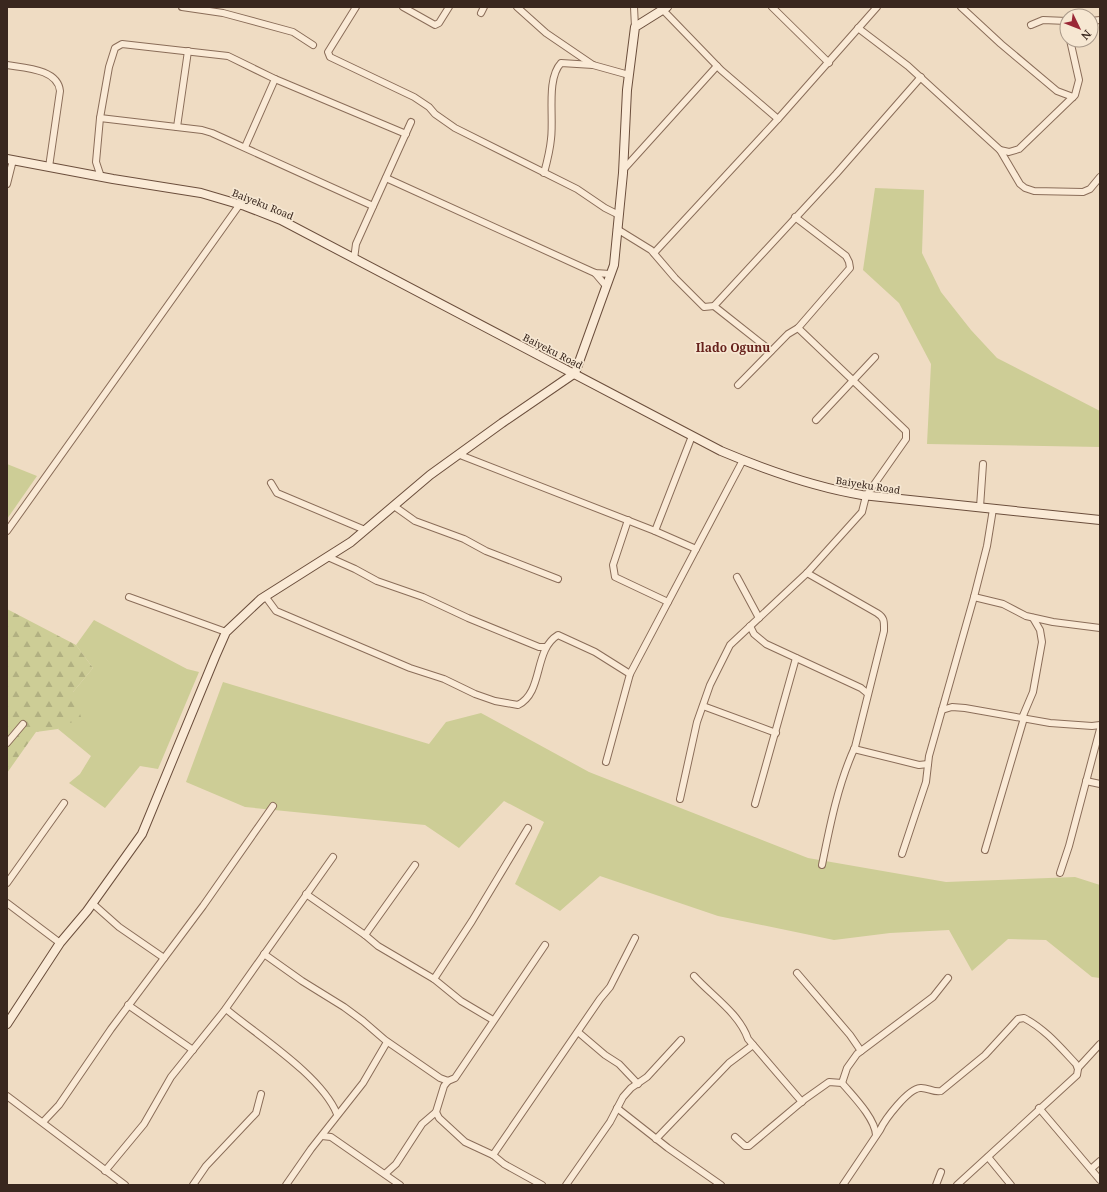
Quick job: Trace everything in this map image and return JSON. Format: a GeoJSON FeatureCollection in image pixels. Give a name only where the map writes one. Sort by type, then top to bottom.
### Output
{"type":"FeatureCollection","features":[{"type":"Feature","properties":{"kind":"street"},"geometry":{"type":"LineString","coordinates":[[182,7],[223,13],[293,32],[313,45]]}},
{"type":"Feature","properties":{"kind":"street"},"geometry":{"type":"LineString","coordinates":[[356,7],[328,52],[330,57],[414,97],[455,128],[577,189],[619,215]]}},
{"type":"Feature","properties":{"kind":"street"},"geometry":{"type":"LineString","coordinates":[[403,7],[435,25],[439,23],[449,7]]}},
{"type":"Feature","properties":{"kind":"street"},"geometry":{"type":"LineString","coordinates":[[518,7],[546,33],[593,65]]}},
{"type":"Feature","properties":{"kind":"street"},"geometry":{"type":"LineString","coordinates":[[7,1024],[60,943],[142,834],[226,632],[236,621],[265,596],[328,557],[365,530],[430,475],[575,373],[614,265],[623,170],[629,75],[635,27],[634,7]]}},
{"type":"Feature","properties":{"kind":"street"},"geometry":{"type":"LineString","coordinates":[[772,7],[829,63]]}},
{"type":"Feature","properties":{"kind":"street"},"geometry":{"type":"LineString","coordinates":[[654,253],[829,63],[877,7]]}},
{"type":"Feature","properties":{"kind":"street"},"geometry":{"type":"LineString","coordinates":[[961,7],[1057,91],[1073,97]]}},
{"type":"Feature","properties":{"kind":"street"},"geometry":{"type":"LineString","coordinates":[[635,27],[665,8],[717,66],[778,119]]}},
{"type":"Feature","properties":{"kind":"street"},"geometry":{"type":"LineString","coordinates":[[1031,25],[1043,20],[1059,21]]}},
{"type":"Feature","properties":{"kind":"street"},"geometry":{"type":"LineString","coordinates":[[858,28],[921,77],[1000,150],[1020,184],[1034,191],[1083,192],[1090,189],[1100,177]]}},
{"type":"Feature","properties":{"kind":"street"},"geometry":{"type":"LineString","coordinates":[[101,177],[96,162],[100,118],[109,67],[117,46],[122,44],[228,56],[275,78],[406,134]]}},
{"type":"Feature","properties":{"kind":"street"},"geometry":{"type":"LineString","coordinates":[[1000,150],[1009,152],[1019,149],[1073,97],[1078,89],[1079,80],[1072,48]]}},
{"type":"Feature","properties":{"kind":"street"},"geometry":{"type":"LineString","coordinates":[[177,127],[188,51]]}},
{"type":"Feature","properties":{"kind":"street"},"geometry":{"type":"LineString","coordinates":[[544,173],[552,140],[552,86],[555,72],[561,63],[593,65],[629,75]]}},
{"type":"Feature","properties":{"kind":"street"},"geometry":{"type":"LineString","coordinates":[[7,65],[40,71],[54,78],[59,83],[60,91],[49,167]]}},
{"type":"Feature","properties":{"kind":"street"},"geometry":{"type":"LineString","coordinates":[[623,170],[717,66]]}},
{"type":"Feature","properties":{"kind":"street"},"geometry":{"type":"LineString","coordinates":[[617,229],[654,253],[675,278],[704,307],[714,306],[836,174],[921,77]]}},
{"type":"Feature","properties":{"kind":"street"},"geometry":{"type":"LineString","coordinates":[[245,147],[275,78]]}},
{"type":"Feature","properties":{"kind":"street"},"geometry":{"type":"LineString","coordinates":[[100,118],[177,127],[212,133],[373,206]]}},
{"type":"Feature","properties":{"kind":"street"},"geometry":{"type":"LineString","coordinates":[[354,259],[356,244],[411,122]]}},
{"type":"Feature","properties":{"kind":"street"},"geometry":{"type":"LineString","coordinates":[[7,184],[10,160]]}},
{"type":"Feature","properties":{"kind":"street","name":"Baiyeku Road"},"geometry":{"type":"LineString","coordinates":[[10,160],[101,177],[201,193],[240,204],[281,220],[575,373],[692,436],[743,460],[776,472],[837,491],[866,496],[1100,520]]}},
{"type":"Feature","properties":{"kind":"street"},"geometry":{"type":"LineString","coordinates":[[87,174],[96,162]]}},
{"type":"Feature","properties":{"kind":"street"},"geometry":{"type":"LineString","coordinates":[[386,178],[595,273],[610,274]]}},
{"type":"Feature","properties":{"kind":"street"},"geometry":{"type":"LineString","coordinates":[[7,531],[240,204]]}},
{"type":"Feature","properties":{"kind":"street"},"geometry":{"type":"LineString","coordinates":[[738,385],[788,334],[798,328],[850,268],[846,256],[796,217]]}},
{"type":"Feature","properties":{"kind":"street"},"geometry":{"type":"LineString","coordinates":[[346,255],[356,244]]}},
{"type":"Feature","properties":{"kind":"street"},"geometry":{"type":"LineString","coordinates":[[595,273],[606,286]]}},
{"type":"Feature","properties":{"kind":"street"},"geometry":{"type":"LineString","coordinates":[[714,306],[771,351]]}},
{"type":"Feature","properties":{"kind":"street"},"geometry":{"type":"LineString","coordinates":[[680,799],[696,725],[710,685],[730,646],[807,573],[862,512],[866,496],[906,439],[906,431],[798,328]]}},
{"type":"Feature","properties":{"kind":"street"},"geometry":{"type":"LineString","coordinates":[[816,420],[875,357]]}},
{"type":"Feature","properties":{"kind":"street"},"geometry":{"type":"LineString","coordinates":[[655,531],[692,436]]}},
{"type":"Feature","properties":{"kind":"street"},"geometry":{"type":"LineString","coordinates":[[460,455],[628,520],[696,549]]}},
{"type":"Feature","properties":{"kind":"street"},"geometry":{"type":"LineString","coordinates":[[606,762],[630,674],[743,460]]}},
{"type":"Feature","properties":{"kind":"street"},"geometry":{"type":"LineString","coordinates":[[980,507],[983,464]]}},
{"type":"Feature","properties":{"kind":"street"},"geometry":{"type":"LineString","coordinates":[[271,483],[277,493],[365,530]]}},
{"type":"Feature","properties":{"kind":"street"},"geometry":{"type":"LineString","coordinates":[[394,506],[415,521],[464,539],[486,551],[558,579]]}},
{"type":"Feature","properties":{"kind":"street"},"geometry":{"type":"LineString","coordinates":[[902,854],[926,782],[928,764],[987,546],[993,509]]}},
{"type":"Feature","properties":{"kind":"street"},"geometry":{"type":"LineString","coordinates":[[628,520],[613,565],[615,577],[668,602]]}},
{"type":"Feature","properties":{"kind":"street"},"geometry":{"type":"LineString","coordinates":[[328,557],[377,581],[424,597],[468,618],[539,647],[546,647]]}},
{"type":"Feature","properties":{"kind":"street"},"geometry":{"type":"LineString","coordinates":[[807,573],[883,617],[884,621],[884,631],[854,749],[846,766],[830,826],[822,865]]}},
{"type":"Feature","properties":{"kind":"street"},"geometry":{"type":"LineString","coordinates":[[737,578],[759,618]]}},
{"type":"Feature","properties":{"kind":"street"},"geometry":{"type":"LineString","coordinates":[[265,596],[276,611],[410,668],[444,679],[475,694],[494,701],[518,705],[528,696],[546,647],[554,637],[560,635],[615,663],[630,674]]}},
{"type":"Feature","properties":{"kind":"street"},"geometry":{"type":"LineString","coordinates":[[129,597],[226,632]]}},
{"type":"Feature","properties":{"kind":"street"},"geometry":{"type":"LineString","coordinates":[[974,597],[1002,604],[1026,616],[1034,618],[1100,628]]}},
{"type":"Feature","properties":{"kind":"street"},"geometry":{"type":"LineString","coordinates":[[985,850],[1023,718],[1033,692],[1042,642],[1040,630],[1034,618]]}},
{"type":"Feature","properties":{"kind":"street"},"geometry":{"type":"LineString","coordinates":[[750,626],[754,634],[766,644],[861,688],[867,694]]}},
{"type":"Feature","properties":{"kind":"street"},"geometry":{"type":"LineString","coordinates":[[755,804],[796,658]]}},
{"type":"Feature","properties":{"kind":"street"},"geometry":{"type":"LineString","coordinates":[[861,688],[870,684]]}},
{"type":"Feature","properties":{"kind":"street"},"geometry":{"type":"LineString","coordinates":[[945,699],[952,707]]}},
{"type":"Feature","properties":{"kind":"street"},"geometry":{"type":"LineString","coordinates":[[703,706],[776,733]]}},
{"type":"Feature","properties":{"kind":"street"},"geometry":{"type":"LineString","coordinates":[[942,710],[952,707],[1100,728],[1069,846],[1060,873]]}},
{"type":"Feature","properties":{"kind":"street"},"geometry":{"type":"LineString","coordinates":[[7,743],[23,724]]}},
{"type":"Feature","properties":{"kind":"street"},"geometry":{"type":"LineString","coordinates":[[854,749],[919,765],[928,764]]}},
{"type":"Feature","properties":{"kind":"street"},"geometry":{"type":"LineString","coordinates":[[1086,781],[1100,784]]}},
{"type":"Feature","properties":{"kind":"street"},"geometry":{"type":"LineString","coordinates":[[7,883],[64,803]]}},
{"type":"Feature","properties":{"kind":"street"},"geometry":{"type":"LineString","coordinates":[[43,1122],[59,1105],[128,1006],[273,806]]}},
{"type":"Feature","properties":{"kind":"street"},"geometry":{"type":"LineString","coordinates":[[434,979],[472,921],[528,828]]}},
{"type":"Feature","properties":{"kind":"street"},"geometry":{"type":"LineString","coordinates":[[105,1171],[144,1124],[171,1077],[226,1009],[333,857]]}},
{"type":"Feature","properties":{"kind":"street"},"geometry":{"type":"LineString","coordinates":[[365,935],[415,865]]}},
{"type":"Feature","properties":{"kind":"street"},"geometry":{"type":"LineString","coordinates":[[306,894],[365,935],[378,946],[434,979],[461,1001],[494,1020]]}},
{"type":"Feature","properties":{"kind":"street"},"geometry":{"type":"LineString","coordinates":[[92,902],[119,927],[164,958]]}},
{"type":"Feature","properties":{"kind":"street"},"geometry":{"type":"LineString","coordinates":[[7,904],[60,943]]}},
{"type":"Feature","properties":{"kind":"street"},"geometry":{"type":"LineString","coordinates":[[493,1155],[600,999],[610,987],[635,938]]}},
{"type":"Feature","properties":{"kind":"street"},"geometry":{"type":"LineString","coordinates":[[386,1174],[396,1164],[422,1124],[430,1119],[436,1112],[444,1086],[448,1081],[455,1078],[545,945]]}},
{"type":"Feature","properties":{"kind":"street"},"geometry":{"type":"LineString","coordinates":[[264,954],[302,981],[344,1007],[387,1042],[440,1078],[448,1081]]}},
{"type":"Feature","properties":{"kind":"street"},"geometry":{"type":"LineString","coordinates":[[797,973],[850,1035],[861,1051]]}},
{"type":"Feature","properties":{"kind":"street"},"geometry":{"type":"LineString","coordinates":[[694,976],[733,1015],[744,1029],[748,1039],[802,1102]]}},
{"type":"Feature","properties":{"kind":"street"},"geometry":{"type":"LineString","coordinates":[[842,1083],[847,1068],[861,1051],[933,997],[948,978]]}},
{"type":"Feature","properties":{"kind":"street"},"geometry":{"type":"LineString","coordinates":[[128,1006],[193,1050]]}},
{"type":"Feature","properties":{"kind":"street"},"geometry":{"type":"LineString","coordinates":[[226,1009],[249,1029],[261,1035],[296,1065],[330,1100],[337,1114]]}},
{"type":"Feature","properties":{"kind":"street"},"geometry":{"type":"LineString","coordinates":[[844,1185],[880,1130],[884,1120],[912,1090],[925,1088],[938,1092],[949,1085],[985,1055],[1021,1018],[1040,1026],[1078,1068]]}},
{"type":"Feature","properties":{"kind":"street"},"geometry":{"type":"LineString","coordinates":[[578,1032],[605,1055],[619,1064],[638,1084]]}},
{"type":"Feature","properties":{"kind":"street"},"geometry":{"type":"LineString","coordinates":[[566,1185],[610,1122],[623,1097],[647,1077],[681,1040]]}},
{"type":"Feature","properties":{"kind":"street"},"geometry":{"type":"LineString","coordinates":[[286,1185],[337,1114],[363,1083],[387,1042]]}},
{"type":"Feature","properties":{"kind":"street"},"geometry":{"type":"LineString","coordinates":[[957,1185],[1039,1108],[1074,1079],[1078,1073],[1078,1068],[1100,1044]]}},
{"type":"Feature","properties":{"kind":"street"},"geometry":{"type":"LineString","coordinates":[[656,1139],[729,1063],[753,1045]]}},
{"type":"Feature","properties":{"kind":"street"},"geometry":{"type":"LineString","coordinates":[[440,1078],[444,1086]]}},
{"type":"Feature","properties":{"kind":"street"},"geometry":{"type":"LineString","coordinates":[[735,1137],[745,1146],[749,1146],[802,1102],[829,1082],[842,1083],[872,1121],[876,1135]]}},
{"type":"Feature","properties":{"kind":"street"},"geometry":{"type":"LineString","coordinates":[[193,1185],[206,1166],[256,1113],[261,1094]]}},
{"type":"Feature","properties":{"kind":"street"},"geometry":{"type":"LineString","coordinates":[[7,1096],[125,1185]]}},
{"type":"Feature","properties":{"kind":"street"},"geometry":{"type":"LineString","coordinates":[[617,1108],[656,1139],[721,1185]]}},
{"type":"Feature","properties":{"kind":"street"},"geometry":{"type":"LineString","coordinates":[[1039,1108],[1100,1180]]}},
{"type":"Feature","properties":{"kind":"street"},"geometry":{"type":"LineString","coordinates":[[436,1112],[439,1118],[465,1142],[493,1155],[504,1164],[542,1185]]}},
{"type":"Feature","properties":{"kind":"street"},"geometry":{"type":"LineString","coordinates":[[430,1119],[439,1118]]}},
{"type":"Feature","properties":{"kind":"street"},"geometry":{"type":"LineString","coordinates":[[872,1121],[884,1120]]}},
{"type":"Feature","properties":{"kind":"street"},"geometry":{"type":"LineString","coordinates":[[328,1128],[330,1138]]}},
{"type":"Feature","properties":{"kind":"street"},"geometry":{"type":"LineString","coordinates":[[322,1136],[330,1138],[386,1174],[400,1185]]}},
{"type":"Feature","properties":{"kind":"street"},"geometry":{"type":"LineString","coordinates":[[988,1156],[1011,1185]]}},
{"type":"Feature","properties":{"kind":"street"},"geometry":{"type":"LineString","coordinates":[[1091,1169],[1100,1161]]}},
{"type":"Feature","properties":{"kind":"street"},"geometry":{"type":"LineString","coordinates":[[937,1185],[941,1172]]}},
{"type":"Feature","properties":{"kind":"green space"},"geometry":{"type":"Polygon","coordinates":[[[875,188],[924,190],[922,253],[941,292],[971,330],[997,358],[1100,411],[1100,447],[927,444],[931,364],[899,303],[863,270],[875,188]]]}},
{"type":"Feature","properties":{"kind":"green space"},"geometry":{"type":"Polygon","coordinates":[[[7,464],[37,476],[7,519],[7,464]]]}},
{"type":"Feature","properties":{"kind":"green space"},"geometry":{"type":"Polygon","coordinates":[[[7,609],[76,645],[93,668],[73,692],[82,720],[61,725],[58,729],[36,732],[7,773],[7,609]]]}},
{"type":"Feature","properties":{"kind":"green space"},"geometry":{"type":"Polygon","coordinates":[[[94,620],[187,669],[199,672],[158,769],[140,766],[105,808],[69,783],[80,774],[91,756],[58,729],[73,692],[93,668],[76,645],[94,620]]]}},
{"type":"Feature","properties":{"kind":"green space"},"geometry":{"type":"Polygon","coordinates":[[[223,682],[429,744],[446,722],[481,713],[589,772],[808,858],[946,882],[1075,877],[1100,885],[1100,978],[1092,977],[1046,940],[1008,939],[972,971],[949,930],[890,933],[834,940],[718,916],[600,876],[560,911],[515,884],[544,822],[504,801],[459,848],[425,825],[245,807],[186,782],[223,682]]]}},
{"type":"Feature","properties":{"kind":"district","name":"Ilado Ogunu"},"geometry":{"type":"Point","coordinates":[733,348]}}]}
